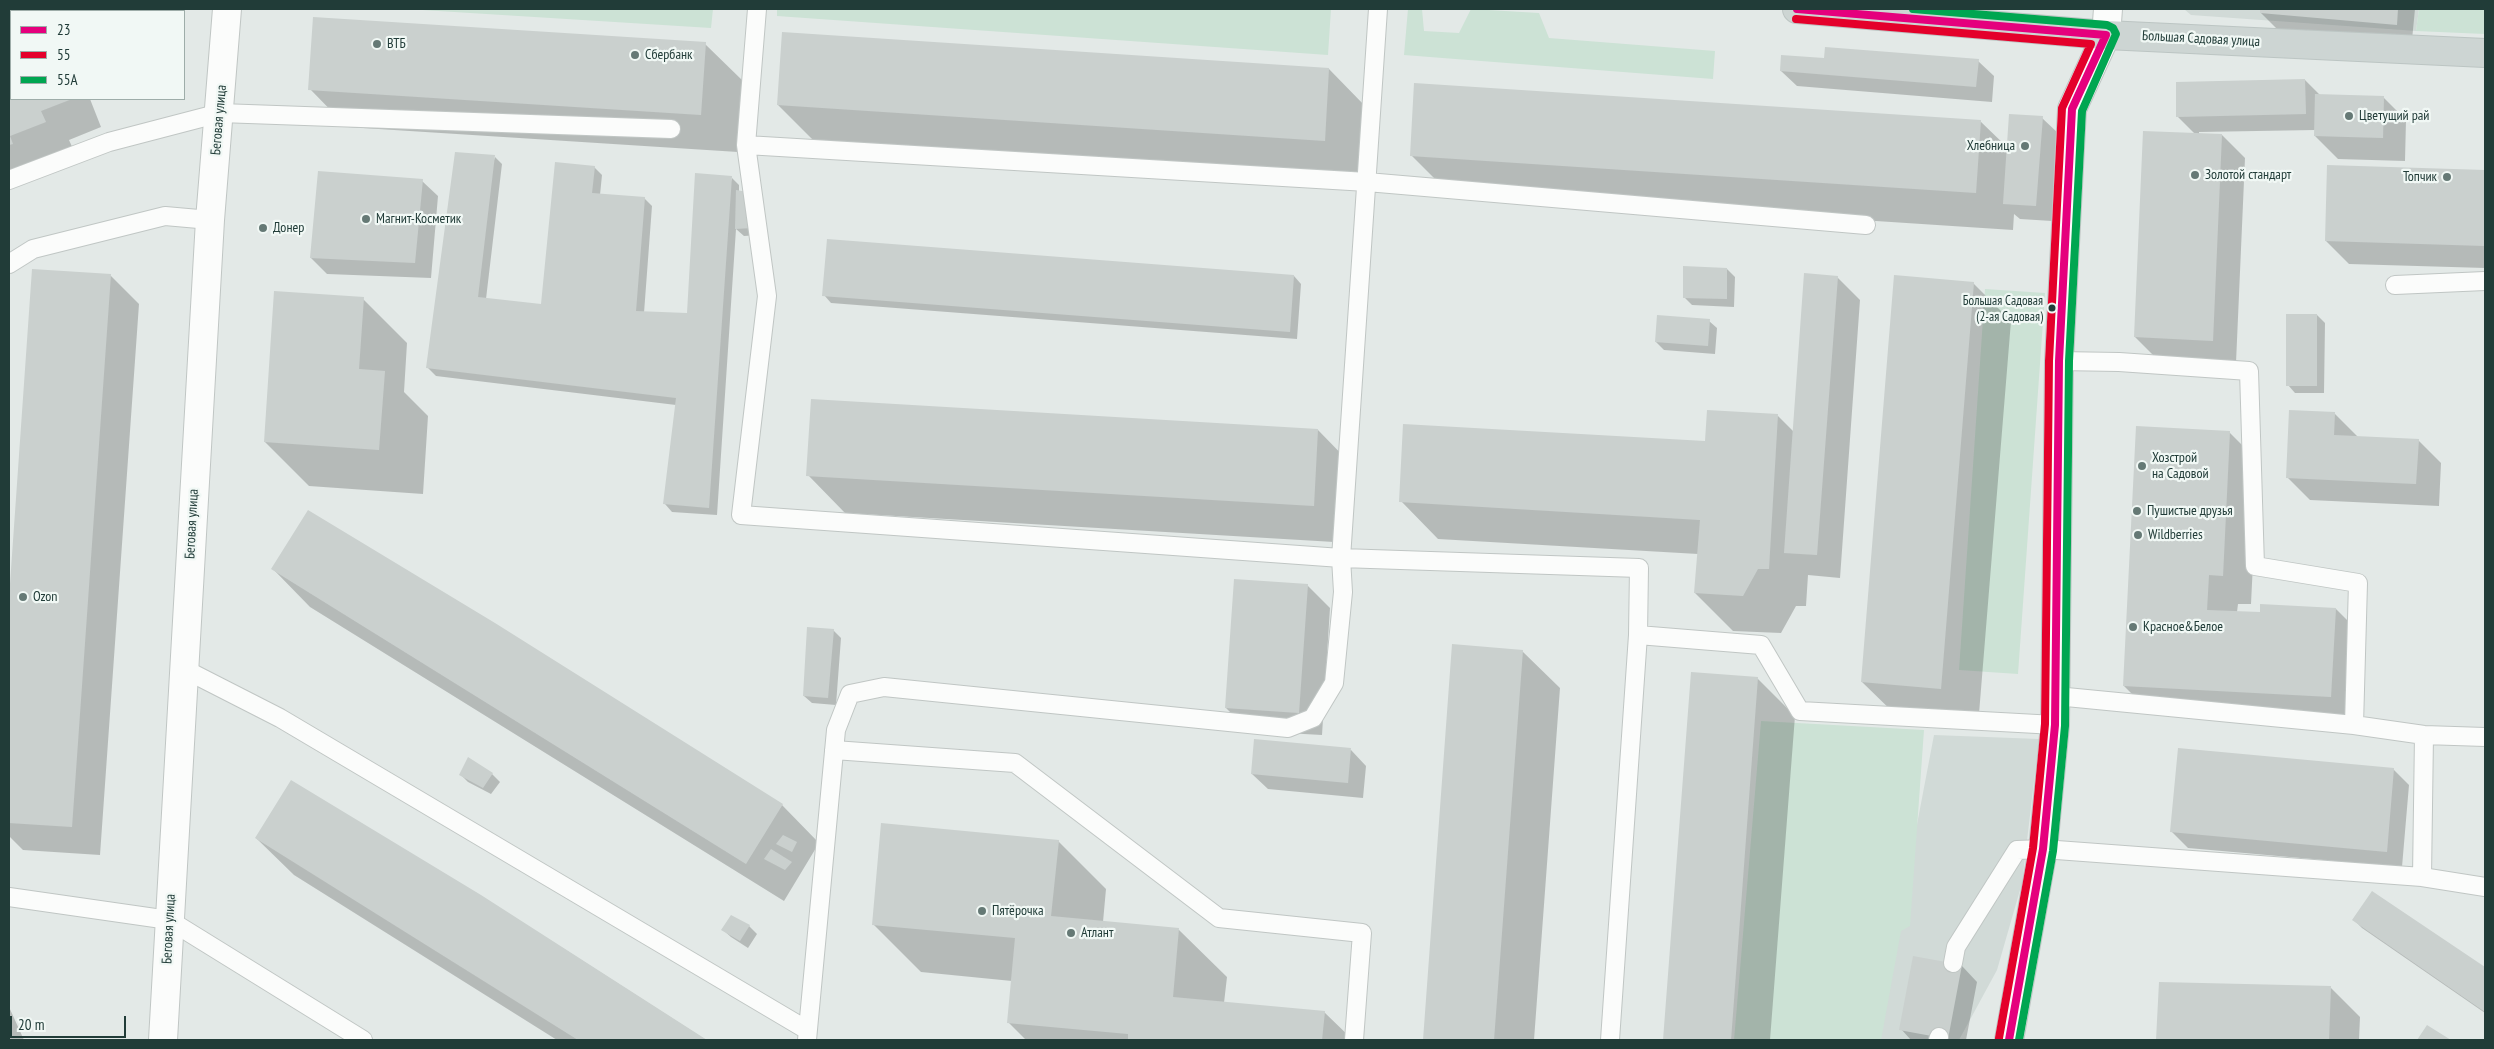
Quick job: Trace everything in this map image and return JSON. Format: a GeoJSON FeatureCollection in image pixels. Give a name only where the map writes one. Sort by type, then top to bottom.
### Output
{"type":"FeatureCollection","features":[{"type":"Feature","properties":{"kind":"main road","name":"Большая Садовая улица"},"geometry":{"type":"LineString","coordinates":[[1797,9],[2107,22],[2485,53]]}},
{"type":"Feature","properties":{"kind":"street","name":"Беговая улица"},"geometry":{"type":"LineString","coordinates":[[163,1040],[210,220],[227,9]]}},
{"type":"Feature","properties":{"kind":"street"},"geometry":{"type":"LineString","coordinates":[[2009,1040],[2043,849],[2055,724],[2059,361],[2072,109],[2107,22]]}},
{"type":"Feature","properties":{"kind":"lane"},"geometry":{"type":"LineString","coordinates":[[757,9],[746,145],[767,296],[741,515],[1341,558],[1639,568],[1638,635],[1610,1040]]}},
{"type":"Feature","properties":{"kind":"lane"},"geometry":{"type":"LineString","coordinates":[[184,669],[280,718],[807,1035],[836,730],[850,694],[884,687],[1288,728],[1314,718],[1334,683],[1343,592],[1341,558],[1378,9]]}},
{"type":"Feature","properties":{"kind":"lane"},"geometry":{"type":"LineString","coordinates":[[9,180],[109,142],[220,113],[671,129]]}},
{"type":"Feature","properties":{"kind":"lane"},"geometry":{"type":"LineString","coordinates":[[746,145],[1367,182],[1866,226]]}},
{"type":"Feature","properties":{"kind":"lane"},"geometry":{"type":"LineString","coordinates":[[9,264],[33,249],[165,216],[210,220]]}},
{"type":"Feature","properties":{"kind":"lane"},"geometry":{"type":"LineString","coordinates":[[2395,285],[2485,281]]}},
{"type":"Feature","properties":{"kind":"lane"},"geometry":{"type":"LineString","coordinates":[[2059,361],[2119,362],[2249,371],[2255,566],[2358,583],[2354,724]]}},
{"type":"Feature","properties":{"kind":"lane"},"geometry":{"type":"LineString","coordinates":[[1638,635],[1761,645],[1800,711],[2055,724]]}},
{"type":"Feature","properties":{"kind":"lane"},"geometry":{"type":"LineString","coordinates":[[2056,696],[2354,724],[2424,735],[2485,737]]}},
{"type":"Feature","properties":{"kind":"lane"},"geometry":{"type":"LineString","coordinates":[[2422,877],[2424,735]]}},
{"type":"Feature","properties":{"kind":"lane"},"geometry":{"type":"LineString","coordinates":[[834,750],[1015,762],[1219,918],[1362,933],[1354,1040]]}},
{"type":"Feature","properties":{"kind":"lane"},"geometry":{"type":"LineString","coordinates":[[1953,964],[1956,947],[2017,850],[2043,849],[2422,877],[2485,886]]}},
{"type":"Feature","properties":{"kind":"lane"},"geometry":{"type":"LineString","coordinates":[[9,897],[170,920],[363,1040]]}},
{"type":"Feature","properties":{"kind":"shaded area"},"geometry":{"type":"Polygon","coordinates":[[[2184,9],[2419,9],[2416,31],[2191,15],[2184,9]]]}},
{"type":"Feature","properties":{"kind":"shaded area"},"geometry":{"type":"Polygon","coordinates":[[[1934,735],[2039,739],[2022,883],[1997,970],[1959,1040],[1876,1040],[1934,735]]]}},
{"type":"Feature","properties":{"kind":"green space"},"geometry":{"type":"Polygon","coordinates":[[[9,9],[148,10],[10,10],[9,31],[9,9]]]}},
{"type":"Feature","properties":{"kind":"green space"},"geometry":{"type":"Polygon","coordinates":[[[406,9],[713,9],[711,28],[406,9]]]}},
{"type":"Feature","properties":{"kind":"green space"},"geometry":{"type":"Polygon","coordinates":[[[777,9],[1331,9],[1328,55],[777,16],[777,9]]]}},
{"type":"Feature","properties":{"kind":"green space"},"geometry":{"type":"Polygon","coordinates":[[[1408,9],[1422,9],[1424,31],[1459,33],[1471,9],[1539,13],[1549,38],[1715,51],[1713,79],[1404,55],[1408,9]]]}},
{"type":"Feature","properties":{"kind":"green space"},"geometry":{"type":"Polygon","coordinates":[[[2419,9],[2485,9],[2485,34],[2416,31],[2419,9]]]}},
{"type":"Feature","properties":{"kind":"green space"},"geometry":{"type":"Polygon","coordinates":[[[1985,289],[2045,293],[2018,674],[1959,670],[1985,289]]]}},
{"type":"Feature","properties":{"kind":"green space"},"geometry":{"type":"Polygon","coordinates":[[[1761,721],[1924,730],[1910,926],[1901,931],[1881,1040],[1734,1040],[1761,721]]]}},
{"type":"Feature","properties":{"kind":"building"},"geometry":{"type":"Polygon","coordinates":[[[2260,9],[2398,9],[2397,25],[2260,13],[2260,9]]]}},
{"type":"Feature","properties":{"kind":"building"},"geometry":{"type":"Polygon","coordinates":[[[313,17],[706,42],[701,115],[308,90],[313,17]]]}},
{"type":"Feature","properties":{"kind":"building"},"geometry":{"type":"Polygon","coordinates":[[[782,32],[1329,68],[1325,141],[777,105],[782,32]]]}},
{"type":"Feature","properties":{"kind":"building"},"geometry":{"type":"Polygon","coordinates":[[[9,33],[10,100],[69,100],[41,111],[46,122],[10,136],[13,144],[9,145],[9,33]]]}},
{"type":"Feature","properties":{"kind":"building"},"geometry":{"type":"Polygon","coordinates":[[[1825,47],[1979,59],[1976,87],[1780,71],[1781,55],[1824,58],[1825,47]]]}},
{"type":"Feature","properties":{"kind":"building"},"geometry":{"type":"Polygon","coordinates":[[[2305,79],[2306,114],[2176,117],[2176,82],[2305,79]]]}},
{"type":"Feature","properties":{"kind":"building"},"geometry":{"type":"Polygon","coordinates":[[[1414,83],[1981,120],[1976,193],[1410,156],[1414,83]]]}},
{"type":"Feature","properties":{"kind":"building","name":"Цветущий рай"},"geometry":{"type":"Polygon","coordinates":[[[2315,94],[2384,96],[2383,138],[2314,136],[2315,94]]]}},
{"type":"Feature","properties":{"kind":"building"},"geometry":{"type":"Polygon","coordinates":[[[2009,114],[2043,116],[2036,206],[2003,204],[2009,114]]]}},
{"type":"Feature","properties":{"kind":"building"},"geometry":{"type":"Polygon","coordinates":[[[2143,131],[2222,134],[2213,341],[2134,337],[2143,131]]]}},
{"type":"Feature","properties":{"kind":"building"},"geometry":{"type":"Polygon","coordinates":[[[455,152],[495,155],[478,297],[541,304],[555,162],[595,166],[592,193],[645,197],[636,311],[687,313],[695,173],[732,176],[709,508],[663,504],[676,398],[426,368],[455,152]]]}},
{"type":"Feature","properties":{"kind":"building"},"geometry":{"type":"Polygon","coordinates":[[[2327,165],[2485,170],[2485,246],[2325,241],[2327,165]]]}},
{"type":"Feature","properties":{"kind":"building","name":"Магнит-Косметик"},"geometry":{"type":"Polygon","coordinates":[[[318,171],[423,179],[415,263],[310,258],[318,171]]]}},
{"type":"Feature","properties":{"kind":"building"},"geometry":{"type":"Polygon","coordinates":[[[736,190],[753,193],[752,228],[735,229],[736,190]]]}},
{"type":"Feature","properties":{"kind":"building"},"geometry":{"type":"Polygon","coordinates":[[[827,239],[1294,275],[1290,332],[822,296],[827,239]]]}},
{"type":"Feature","properties":{"kind":"building"},"geometry":{"type":"Polygon","coordinates":[[[1683,266],[1727,268],[1727,299],[1683,298],[1683,266]]]}},
{"type":"Feature","properties":{"kind":"building"},"geometry":{"type":"Polygon","coordinates":[[[32,269],[111,274],[72,827],[9,823],[9,598],[32,269]]]}},
{"type":"Feature","properties":{"kind":"building"},"geometry":{"type":"Polygon","coordinates":[[[1804,273],[1838,276],[1817,555],[1784,553],[1804,273]]]}},
{"type":"Feature","properties":{"kind":"building"},"geometry":{"type":"Polygon","coordinates":[[[1894,275],[1974,282],[1941,689],[1861,682],[1894,275]]]}},
{"type":"Feature","properties":{"kind":"building"},"geometry":{"type":"Polygon","coordinates":[[[274,291],[364,297],[359,369],[385,371],[379,450],[264,442],[274,291]]]}},
{"type":"Feature","properties":{"kind":"building"},"geometry":{"type":"Polygon","coordinates":[[[2286,314],[2317,314],[2317,386],[2286,386],[2286,314]]]}},
{"type":"Feature","properties":{"kind":"building"},"geometry":{"type":"Polygon","coordinates":[[[1657,315],[1710,319],[1708,346],[1655,342],[1657,315]]]}},
{"type":"Feature","properties":{"kind":"building"},"geometry":{"type":"Polygon","coordinates":[[[811,399],[1318,429],[1314,506],[806,476],[811,399]]]}},
{"type":"Feature","properties":{"kind":"building"},"geometry":{"type":"Polygon","coordinates":[[[1707,410],[1778,414],[1769,569],[1758,569],[1743,596],[1694,593],[1700,520],[1399,502],[1403,424],[1705,441],[1707,410]]]}},
{"type":"Feature","properties":{"kind":"building"},"geometry":{"type":"Polygon","coordinates":[[[2289,410],[2335,412],[2334,435],[2419,439],[2416,484],[2286,478],[2289,410]]]}},
{"type":"Feature","properties":{"kind":"building"},"geometry":{"type":"Polygon","coordinates":[[[2136,426],[2230,431],[2223,576],[2209,575],[2207,610],[2260,612],[2260,604],[2336,608],[2331,697],[2123,686],[2136,426]]]}},
{"type":"Feature","properties":{"kind":"building"},"geometry":{"type":"Polygon","coordinates":[[[308,510],[495,623],[783,804],[746,864],[271,569],[308,510]]]}},
{"type":"Feature","properties":{"kind":"building"},"geometry":{"type":"Polygon","coordinates":[[[1234,579],[1308,584],[1299,713],[1225,708],[1234,579]]]}},
{"type":"Feature","properties":{"kind":"building"},"geometry":{"type":"Polygon","coordinates":[[[807,627],[834,629],[828,698],[803,696],[807,627]]]}},
{"type":"Feature","properties":{"kind":"building"},"geometry":{"type":"Polygon","coordinates":[[[1452,644],[1523,650],[1494,1040],[1423,1040],[1452,644]]]}},
{"type":"Feature","properties":{"kind":"building"},"geometry":{"type":"Polygon","coordinates":[[[1691,672],[1758,677],[1731,1040],[1663,1040],[1691,672]]]}},
{"type":"Feature","properties":{"kind":"building"},"geometry":{"type":"Polygon","coordinates":[[[1254,739],[1351,748],[1348,783],[1251,774],[1254,739]]]}},
{"type":"Feature","properties":{"kind":"building"},"geometry":{"type":"Polygon","coordinates":[[[2178,748],[2394,768],[2387,852],[2170,832],[2178,748]]]}},
{"type":"Feature","properties":{"kind":"building"},"geometry":{"type":"Polygon","coordinates":[[[468,757],[493,773],[483,788],[459,775],[468,757]]]}},
{"type":"Feature","properties":{"kind":"building"},"geometry":{"type":"Polygon","coordinates":[[[291,780],[481,895],[707,1040],[578,1040],[255,838],[291,780]]]}},
{"type":"Feature","properties":{"kind":"building","name":"Атлант"},"geometry":{"type":"Polygon","coordinates":[[[881,823],[1059,840],[1051,916],[1179,928],[1173,997],[1325,1011],[1322,1040],[1128,1040],[1128,1034],[1007,1023],[1015,938],[872,925],[881,823]]]}},
{"type":"Feature","properties":{"kind":"building"},"geometry":{"type":"Polygon","coordinates":[[[783,835],[797,842],[792,852],[776,844],[783,835]]]}},
{"type":"Feature","properties":{"kind":"building"},"geometry":{"type":"Polygon","coordinates":[[[771,849],[792,862],[785,870],[764,859],[771,849]]]}},
{"type":"Feature","properties":{"kind":"building"},"geometry":{"type":"Polygon","coordinates":[[[2372,891],[2485,967],[2485,1012],[2352,920],[2372,891]]]}},
{"type":"Feature","properties":{"kind":"building"},"geometry":{"type":"Polygon","coordinates":[[[731,915],[750,925],[740,941],[721,930],[731,915]]]}},
{"type":"Feature","properties":{"kind":"building"},"geometry":{"type":"Polygon","coordinates":[[[1913,956],[1962,965],[1948,1039],[1899,1030],[1913,956]]]}},
{"type":"Feature","properties":{"kind":"building"},"geometry":{"type":"Polygon","coordinates":[[[2159,982],[2331,986],[2329,1040],[2156,1040],[2159,982]]]}},
{"type":"Feature","properties":{"kind":"building"},"geometry":{"type":"Polygon","coordinates":[[[2427,1025],[2451,1040],[2417,1040],[2427,1025]]]}},
{"type":"Feature","properties":{"kind":"transit line","name":"23"},"geometry":{"type":"LineString","coordinates":[[1797,9],[2106,35],[2072,109],[2059,361],[2055,725],[2043,849],[2009,1040]]}},
{"type":"Feature","properties":{"kind":"transit line","name":"55А"},"geometry":{"type":"LineString","coordinates":[[1913,9],[2107,25],[2113,28],[2116,34],[2082,111],[2069,361],[2065,726],[2053,851],[2019,1040]]}},
{"type":"Feature","properties":{"kind":"transit line","name":"55"},"geometry":{"type":"LineString","coordinates":[[1796,19],[2091,44],[2062,108],[2049,361],[2045,724],[2033,848],[1999,1038]]}},
{"type":"Feature","properties":{"kind":"place","name":"ВТБ"},"geometry":{"type":"Point","coordinates":[377,44]}},
{"type":"Feature","properties":{"kind":"place","name":"Сбербанк"},"geometry":{"type":"Point","coordinates":[635,55]}},
{"type":"Feature","properties":{"kind":"place","name":"Цветущий рай"},"geometry":{"type":"Point","coordinates":[2349,116]}},
{"type":"Feature","properties":{"kind":"place","name":"Хлебница"},"geometry":{"type":"Point","coordinates":[2025,146]}},
{"type":"Feature","properties":{"kind":"place","name":"Золотой стандарт"},"geometry":{"type":"Point","coordinates":[2195,175]}},
{"type":"Feature","properties":{"kind":"place","name":"Топчик"},"geometry":{"type":"Point","coordinates":[2447,177]}},
{"type":"Feature","properties":{"kind":"place","name":"Магнит-Косметик"},"geometry":{"type":"Point","coordinates":[366,219]}},
{"type":"Feature","properties":{"kind":"place","name":"Донер"},"geometry":{"type":"Point","coordinates":[263,228]}},
{"type":"Feature","properties":{"kind":"place","name":"Большая Садовая (2-ая Садовая)"},"geometry":{"type":"Point","coordinates":[2052,308]}},
{"type":"Feature","properties":{"kind":"place","name":"Хозстрой на Садовой"},"geometry":{"type":"Point","coordinates":[2142,466]}},
{"type":"Feature","properties":{"kind":"place","name":"Пушистые друзья"},"geometry":{"type":"Point","coordinates":[2137,511]}},
{"type":"Feature","properties":{"kind":"place","name":"Wildberries"},"geometry":{"type":"Point","coordinates":[2138,535]}},
{"type":"Feature","properties":{"kind":"place","name":"Ozon"},"geometry":{"type":"Point","coordinates":[23,597]}},
{"type":"Feature","properties":{"kind":"place","name":"Красное&Белое"},"geometry":{"type":"Point","coordinates":[2133,627]}},
{"type":"Feature","properties":{"kind":"place","name":"Пятёрочка"},"geometry":{"type":"Point","coordinates":[982,911]}},
{"type":"Feature","properties":{"kind":"place","name":"Атлант"},"geometry":{"type":"Point","coordinates":[1071,933]}}]}
